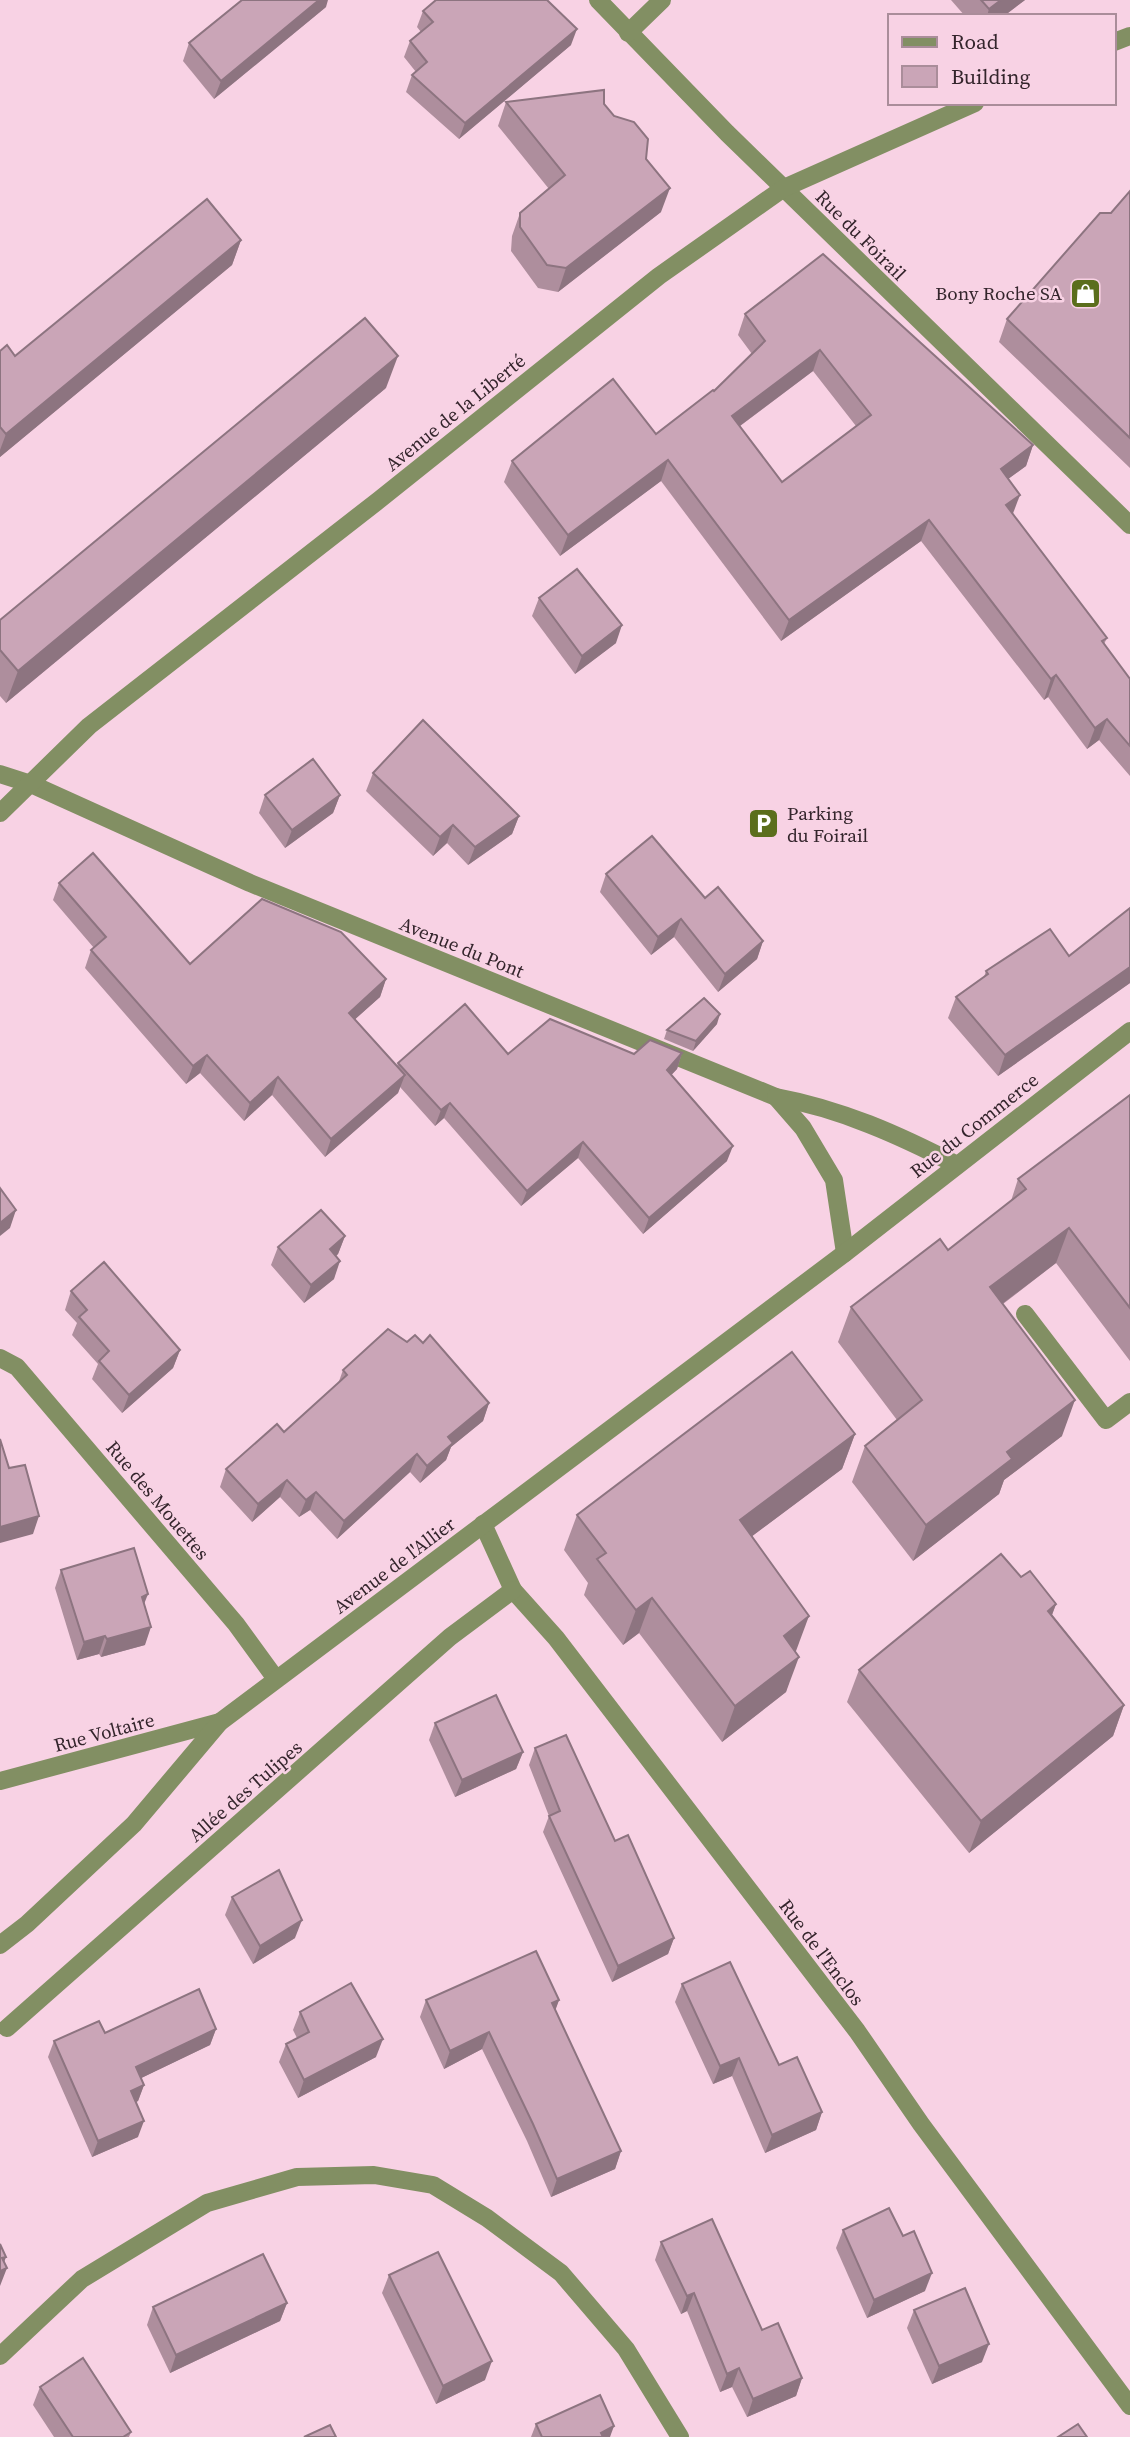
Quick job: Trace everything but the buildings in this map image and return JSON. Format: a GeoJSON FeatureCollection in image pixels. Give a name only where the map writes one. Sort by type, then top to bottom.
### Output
{"type":"FeatureCollection","features":[{"type":"Feature","properties":{"kind":"street","name":"Rue du Foirail"},"geometry":{"type":"LineString","coordinates":[[597,0],[784,188],[1130,526]]}},
{"type":"Feature","properties":{"kind":"street"},"geometry":{"type":"LineString","coordinates":[[628,33],[663,0]]}},
{"type":"Feature","properties":{"kind":"street","name":"Avenue de la Liberté"},"geometry":{"type":"LineString","coordinates":[[0,813],[89,726],[379,500],[659,276],[784,188],[971,105]]}},
{"type":"Feature","properties":{"kind":"street"},"geometry":{"type":"LineString","coordinates":[[0,774],[31,783]]}},
{"type":"Feature","properties":{"kind":"street","name":"Avenue du Pont"},"geometry":{"type":"LineString","coordinates":[[31,783],[250,883],[776,1097],[811,1104],[891,1132],[957,1165]]}},
{"type":"Feature","properties":{"kind":"street","name":"Rue du Commerce"},"geometry":{"type":"LineString","coordinates":[[845,1253],[1130,1031]]}},
{"type":"Feature","properties":{"kind":"street","name":"Avenue du Pont"},"geometry":{"type":"LineString","coordinates":[[776,1097],[803,1128],[834,1180],[845,1253]]}},
{"type":"Feature","properties":{"kind":"street","name":"Avenue de l'Allier"},"geometry":{"type":"LineString","coordinates":[[0,1945],[27,1924],[134,1824],[220,1722],[845,1253]]}},
{"type":"Feature","properties":{"kind":"street"},"geometry":{"type":"LineString","coordinates":[[1025,1314],[1106,1420],[1130,1402]]}},
{"type":"Feature","properties":{"kind":"street","name":"Rue des Mouettes"},"geometry":{"type":"LineString","coordinates":[[0,1358],[17,1367],[236,1624],[276,1679]]}},
{"type":"Feature","properties":{"kind":"street","name":"Rue de l'Enclos"},"geometry":{"type":"LineString","coordinates":[[483,1524],[513,1590],[556,1637],[840,2010],[1130,2406]]}},
{"type":"Feature","properties":{"kind":"street","name":"Allée des Tulipes"},"geometry":{"type":"LineString","coordinates":[[7,2028],[450,1637],[513,1590]]}},
{"type":"Feature","properties":{"kind":"street","name":"Rue Voltaire"},"geometry":{"type":"LineString","coordinates":[[0,1781],[220,1722]]}},
{"type":"Feature","properties":{"kind":"street"},"geometry":{"type":"LineString","coordinates":[[0,2356],[82,2278],[207,2203],[297,2177],[374,2175],[433,2185],[487,2218],[561,2273],[626,2349],[680,2437]]}},
{"type":"Feature","properties":{"kind":"place","name":"Bony Roche SA"},"geometry":{"type":"Point","coordinates":[1085,293]}},
{"type":"Feature","properties":{"kind":"place","name":"Parking du Foirail"},"geometry":{"type":"Point","coordinates":[764,824]}}]}
